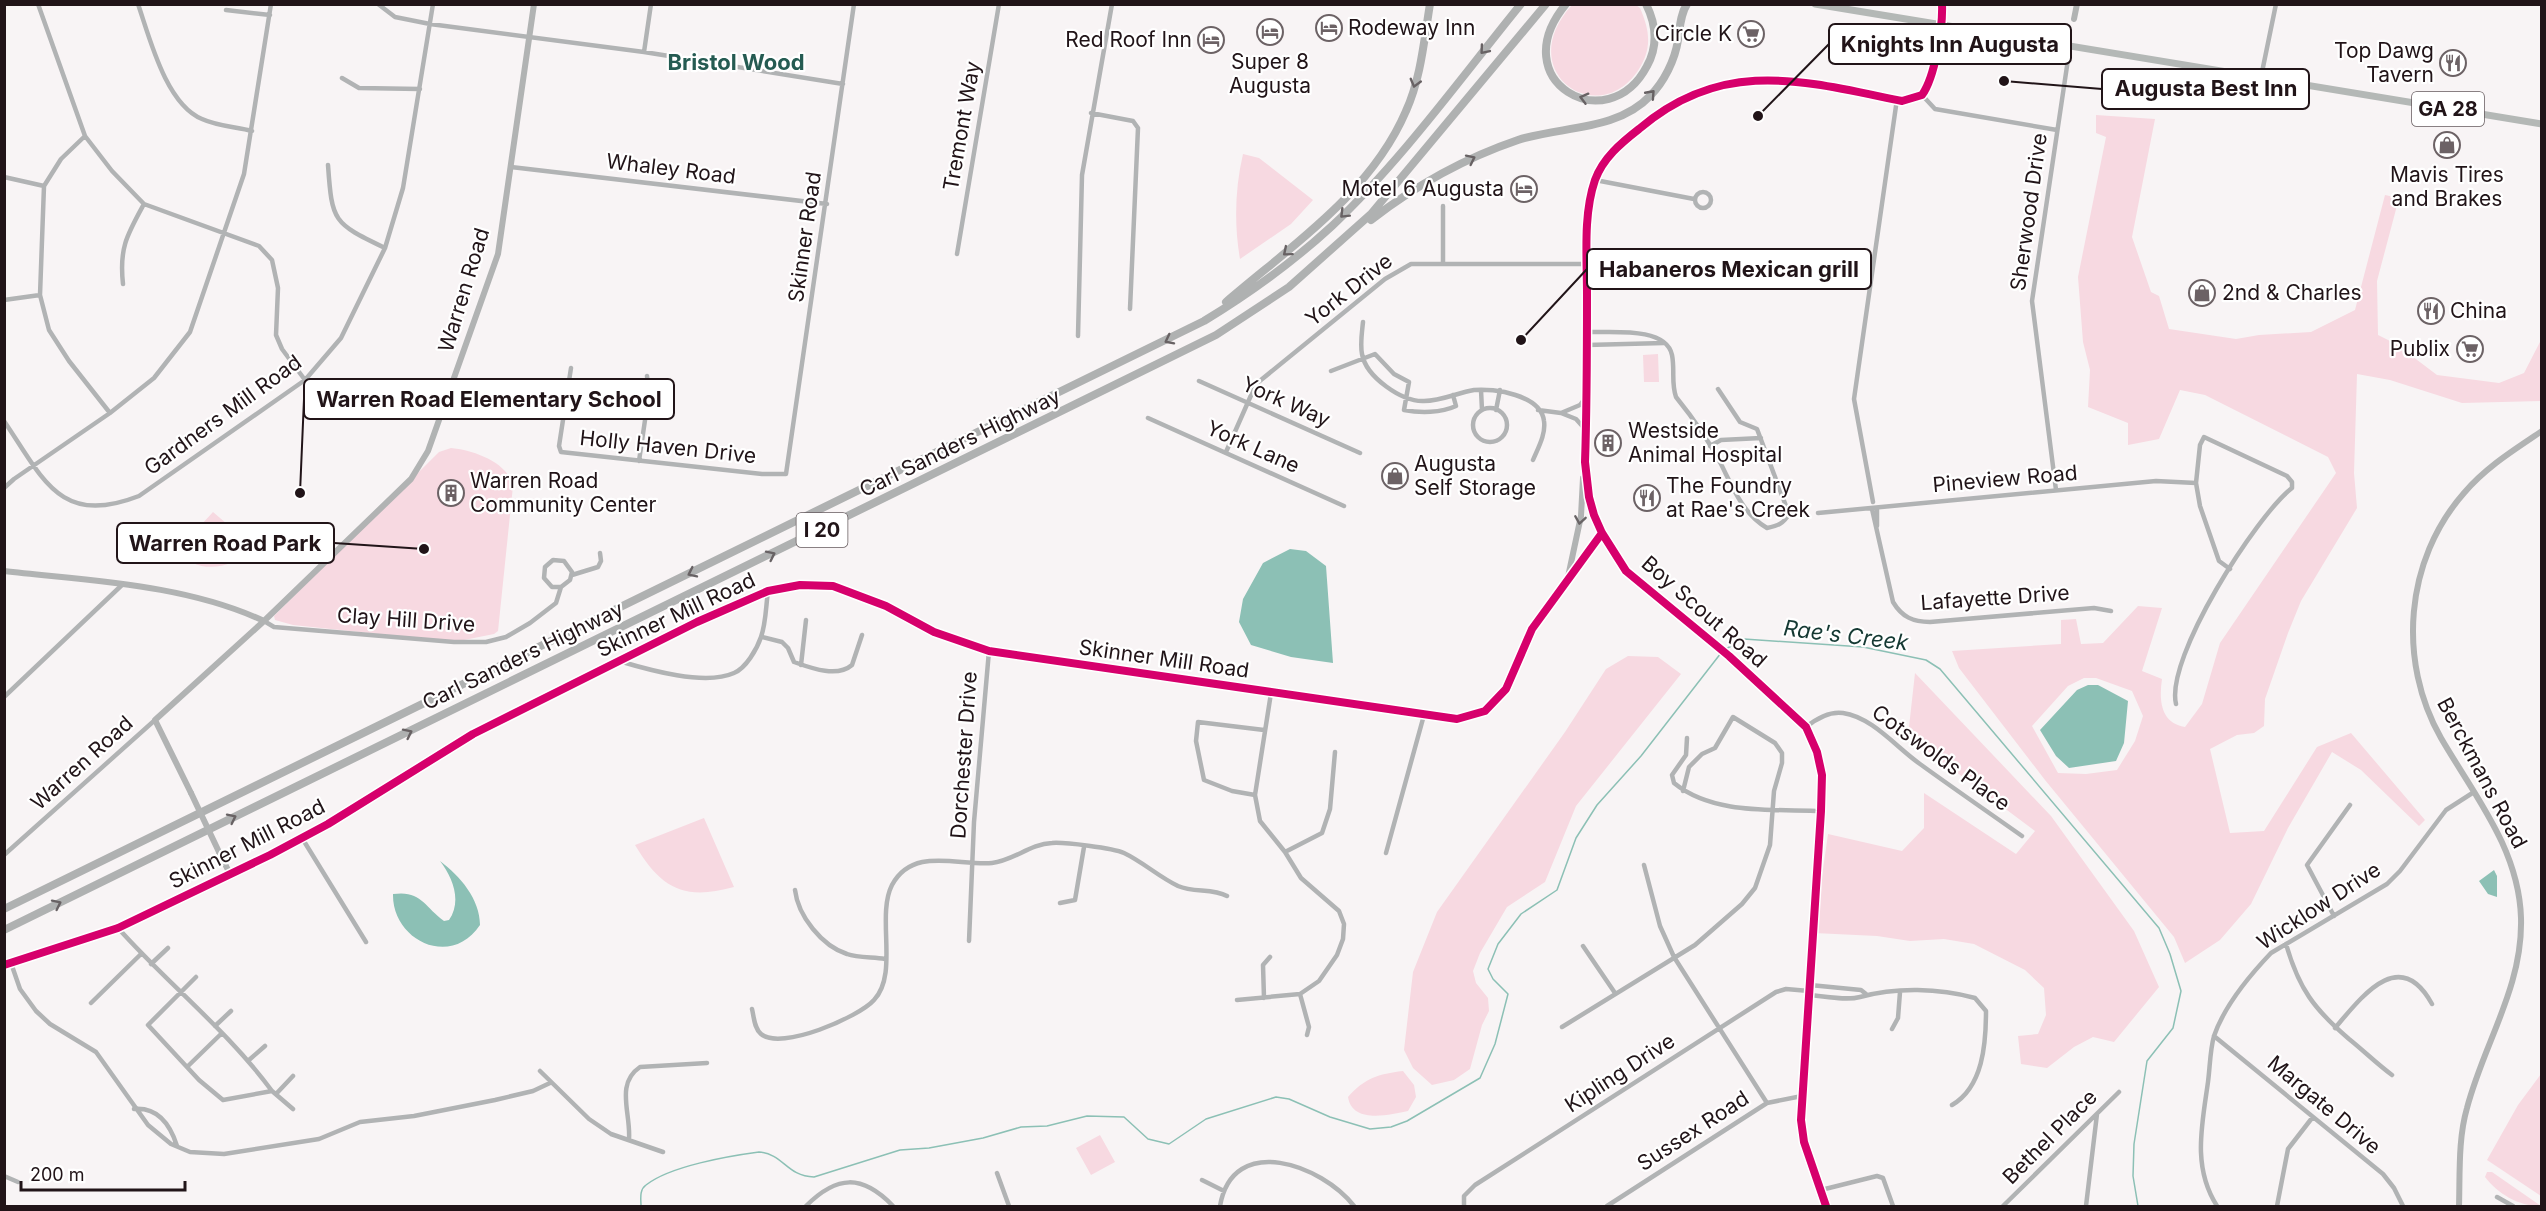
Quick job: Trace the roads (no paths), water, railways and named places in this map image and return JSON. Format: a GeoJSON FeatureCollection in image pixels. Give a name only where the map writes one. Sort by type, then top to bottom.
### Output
{"type":"FeatureCollection","features":[{"type":"Feature","properties":{"kind":"highway"},"geometry":{"type":"LineString","coordinates":[[1204,321],[1318,225],[1383,153],[1399,127],[1412,94],[1430,4]]}},
{"type":"Feature","properties":{"kind":"highway","name":"Carl Sanders Highway"},"geometry":{"type":"LineString","coordinates":[[4,909],[1204,321],[1264,282],[1345,213],[1386,169],[1521,4]]}},
{"type":"Feature","properties":{"kind":"highway","name":"Carl Sanders Highway"},"geometry":{"type":"LineString","coordinates":[[4,930],[1190,350],[1264,305],[1335,249],[1390,192],[1546,4]]}},
{"type":"Feature","properties":{"kind":"highway"},"geometry":{"type":"LineString","coordinates":[[1566,4],[1548,31],[1545,46],[1548,67],[1564,89],[1578,97],[1600,101],[1630,88],[1648,64],[1655,41],[1652,20],[1646,4]]}},
{"type":"Feature","properties":{"kind":"highway"},"geometry":{"type":"LineString","coordinates":[[1670,67],[1680,4]]}},
{"type":"Feature","properties":{"kind":"highway"},"geometry":{"type":"LineString","coordinates":[[1335,249],[1417,187],[1487,152],[1543,133],[1608,121],[1627,114],[1651,95],[1670,67],[1687,4]]}},
{"type":"Feature","properties":{"kind":"main road","name":"GA 28"},"geometry":{"type":"LineString","coordinates":[[1815,4],[2541,124]]}},
{"type":"Feature","properties":{"kind":"street"},"geometry":{"type":"LineString","coordinates":[[38,4],[85,136],[112,171],[144,204],[226,232],[259,246],[272,260],[278,288],[276,335],[282,349],[305,380]]}},
{"type":"Feature","properties":{"kind":"street"},"geometry":{"type":"LineString","coordinates":[[138,4],[169,85],[179,100],[202,119],[252,131]]}},
{"type":"Feature","properties":{"kind":"street"},"geometry":{"type":"LineString","coordinates":[[4,488],[110,413],[154,378],[190,332],[244,174],[271,4]]}},
{"type":"Feature","properties":{"kind":"street"},"geometry":{"type":"LineString","coordinates":[[378,4],[395,17],[430,24],[644,52],[843,84]]}},
{"type":"Feature","properties":{"kind":"street","name":"Gardners Mill Road"},"geometry":{"type":"LineString","coordinates":[[4,421],[48,485],[63,498],[80,504],[115,505],[139,496],[305,380],[341,338],[385,248],[404,188],[433,4]]}},
{"type":"Feature","properties":{"kind":"street","name":"Warren Road"},"geometry":{"type":"LineString","coordinates":[[4,855],[264,621],[411,479],[428,451],[498,254],[534,4]]}},
{"type":"Feature","properties":{"kind":"street"},"geometry":{"type":"LineString","coordinates":[[644,52],[651,4]]}},
{"type":"Feature","properties":{"kind":"street","name":"Skinner Road"},"geometry":{"type":"LineString","coordinates":[[786,474],[827,204],[854,4]]}},
{"type":"Feature","properties":{"kind":"street","name":"Tremont Way"},"geometry":{"type":"LineString","coordinates":[[957,254],[999,4]]}},
{"type":"Feature","properties":{"kind":"street"},"geometry":{"type":"LineString","coordinates":[[1078,336],[1082,175],[1091,113],[1112,4]]}},
{"type":"Feature","properties":{"kind":"street"},"geometry":{"type":"LineString","coordinates":[[1942,4],[1941,25],[1930,79],[1923,95],[1935,109],[2057,130]]}},
{"type":"Feature","properties":{"kind":"street"},"geometry":{"type":"LineString","coordinates":[[2074,20],[2077,4]]}},
{"type":"Feature","properties":{"kind":"street"},"geometry":{"type":"LineString","coordinates":[[2261,77],[2276,4]]}},
{"type":"Feature","properties":{"kind":"street"},"geometry":{"type":"LineString","coordinates":[[226,10],[270,15]]}},
{"type":"Feature","properties":{"kind":"street","name":"Sherwood Drive"},"geometry":{"type":"LineString","coordinates":[[2056,490],[2032,301],[2070,46]]}},
{"type":"Feature","properties":{"kind":"street"},"geometry":{"type":"LineString","coordinates":[[342,78],[359,88],[420,89]]}},
{"type":"Feature","properties":{"kind":"street","name":"Boy Scout Road"},"geometry":{"type":"LineString","coordinates":[[1826,1206],[1804,1142],[1802,1096],[1821,811],[1820,766],[1817,752],[1806,727],[1712,642],[1626,571],[1602,533],[1588,497],[1585,462],[1590,199],[1595,180],[1615,150],[1646,122],[1682,99],[1722,84],[1772,79],[1897,99],[1908,100],[1923,95]]}},
{"type":"Feature","properties":{"kind":"street"},"geometry":{"type":"LineString","coordinates":[[1874,509],[1854,399],[1897,99]]}},
{"type":"Feature","properties":{"kind":"street"},"geometry":{"type":"LineString","coordinates":[[1091,113],[1133,121],[1138,128],[1130,309]]}},
{"type":"Feature","properties":{"kind":"street"},"geometry":{"type":"LineString","coordinates":[[85,136],[61,159],[44,186],[40,295],[49,330],[110,413]]}},
{"type":"Feature","properties":{"kind":"street"},"geometry":{"type":"LineString","coordinates":[[328,165],[330,204],[335,214],[343,225],[385,248]]}},
{"type":"Feature","properties":{"kind":"street","name":"Whaley Road"},"geometry":{"type":"LineString","coordinates":[[511,167],[827,204]]}},
{"type":"Feature","properties":{"kind":"street"},"geometry":{"type":"LineString","coordinates":[[4,177],[44,186]]}},
{"type":"Feature","properties":{"kind":"street"},"geometry":{"type":"LineString","coordinates":[[1595,180],[1694,199]]}},
{"type":"Feature","properties":{"kind":"street"},"geometry":{"type":"LineString","coordinates":[[123,284],[120,259],[124,240],[144,204]]}},
{"type":"Feature","properties":{"kind":"street"},"geometry":{"type":"LineString","coordinates":[[1443,206],[1443,263]]}},
{"type":"Feature","properties":{"kind":"street","name":"York Drive"},"geometry":{"type":"LineString","coordinates":[[1226,452],[1256,384],[1385,279],[1411,264],[1587,264]]}},
{"type":"Feature","properties":{"kind":"street"},"geometry":{"type":"LineString","coordinates":[[4,300],[40,295]]}},
{"type":"Feature","properties":{"kind":"street"},"geometry":{"type":"LineString","coordinates":[[1363,322],[1365,364],[1382,382],[1408,397],[1423,402],[1481,390],[1500,390],[1527,400],[1544,418],[1543,433],[1533,460]]}},
{"type":"Feature","properties":{"kind":"street"},"geometry":{"type":"LineString","coordinates":[[1587,332],[1648,334],[1664,343],[1672,355],[1673,388],[1676,397],[1710,446],[1749,514],[1767,528],[1785,522],[1789,514],[1757,429],[1740,422],[1719,389]]}},
{"type":"Feature","properties":{"kind":"street"},"geometry":{"type":"LineString","coordinates":[[1587,345],[1664,343]]}},
{"type":"Feature","properties":{"kind":"street"},"geometry":{"type":"LineString","coordinates":[[1331,370],[1375,354],[1394,374],[1409,382],[1404,410],[1417,412],[1450,408],[1455,406],[1453,395]]}},
{"type":"Feature","properties":{"kind":"street","name":"Holly Haven Drive"},"geometry":{"type":"LineString","coordinates":[[571,368],[559,446],[561,452],[762,474],[786,474]]}},
{"type":"Feature","properties":{"kind":"street"},"geometry":{"type":"LineString","coordinates":[[639,461],[649,393],[647,376]]}},
{"type":"Feature","properties":{"kind":"street","name":"York Way"},"geometry":{"type":"LineString","coordinates":[[1199,381],[1360,453]]}},
{"type":"Feature","properties":{"kind":"street"},"geometry":{"type":"LineString","coordinates":[[1481,390],[1482,410]]}},
{"type":"Feature","properties":{"kind":"street"},"geometry":{"type":"LineString","coordinates":[[1496,410],[1500,390]]}},
{"type":"Feature","properties":{"kind":"street"},"geometry":{"type":"LineString","coordinates":[[1561,413],[1580,405],[1587,396]]}},
{"type":"Feature","properties":{"kind":"street"},"geometry":{"type":"LineString","coordinates":[[1482,410],[1496,410],[1504,416],[1506,429],[1501,438],[1489,442],[1477,436],[1473,427],[1475,417],[1482,410]]}},
{"type":"Feature","properties":{"kind":"street"},"geometry":{"type":"LineString","coordinates":[[1538,410],[1561,413],[1576,419],[1586,432]]}},
{"type":"Feature","properties":{"kind":"street","name":"York Lane"},"geometry":{"type":"LineString","coordinates":[[1148,418],[1344,506]]}},
{"type":"Feature","properties":{"kind":"street","name":"Berckmans Road"},"geometry":{"type":"LineString","coordinates":[[2459,1206],[2461,1145],[2467,1108],[2516,972],[2521,939],[2519,898],[2512,867],[2496,830],[2440,736],[2422,695],[2413,639],[2417,589],[2432,543],[2458,500],[2488,469],[2541,431]]}},
{"type":"Feature","properties":{"kind":"street"},"geometry":{"type":"LineString","coordinates":[[2176,704],[2174,694],[2189,637],[2230,569],[2283,495],[2292,488],[2292,482],[2287,476],[2204,437],[2200,445],[2196,483],[2200,506],[2218,561],[2230,569]]}},
{"type":"Feature","properties":{"kind":"street"},"geometry":{"type":"LineString","coordinates":[[1710,446],[1721,440],[1761,438]]}},
{"type":"Feature","properties":{"kind":"street"},"geometry":{"type":"LineString","coordinates":[[1568,577],[1581,516],[1585,462]]}},
{"type":"Feature","properties":{"kind":"street","name":"Pineview Road"},"geometry":{"type":"LineString","coordinates":[[1818,513],[2156,482],[2196,483]]}},
{"type":"Feature","properties":{"kind":"street","name":"Lafayette Drive"},"geometry":{"type":"LineString","coordinates":[[1874,509],[1893,602],[1900,612],[1913,621],[1930,622],[2094,608],[2111,611]]}},
{"type":"Feature","properties":{"kind":"street","name":"Skinner Mill Road"},"geometry":{"type":"LineString","coordinates":[[8,964],[118,928],[230,874],[302,838],[473,734],[618,661],[768,591],[800,585],[833,586],[886,606],[934,632],[963,644],[989,651],[1457,719],[1471,717],[1485,711],[1496,700],[1509,683],[1525,641],[1568,577],[1602,533]]}},
{"type":"Feature","properties":{"kind":"street"},"geometry":{"type":"LineString","coordinates":[[561,587],[552,587],[545,581],[543,570],[548,563],[557,559],[564,561],[569,566],[572,575],[598,567],[601,561],[600,553]]}},
{"type":"Feature","properties":{"kind":"street"},"geometry":{"type":"LineString","coordinates":[[4,571],[123,584],[230,605],[264,621]]}},
{"type":"Feature","properties":{"kind":"street","name":"Clay Hill Drive"},"geometry":{"type":"LineString","coordinates":[[264,621],[274,627],[454,642],[486,642],[506,637],[530,623],[558,601],[561,587],[568,583],[572,575]]}},
{"type":"Feature","properties":{"kind":"street"},"geometry":{"type":"LineString","coordinates":[[4,697],[123,584]]}},
{"type":"Feature","properties":{"kind":"street"},"geometry":{"type":"LineString","coordinates":[[618,661],[641,668],[683,675],[718,678],[735,673],[745,665],[762,637],[768,591]]}},
{"type":"Feature","properties":{"kind":"street"},"geometry":{"type":"LineString","coordinates":[[801,665],[806,621]]}},
{"type":"Feature","properties":{"kind":"street"},"geometry":{"type":"LineString","coordinates":[[762,637],[782,642],[788,648],[794,662],[801,665],[813,669],[846,670],[852,665],[862,635]]}},
{"type":"Feature","properties":{"kind":"street","name":"Dorchester Drive"},"geometry":{"type":"LineString","coordinates":[[969,941],[975,811],[989,651]]}},
{"type":"Feature","properties":{"kind":"street"},"geometry":{"type":"LineString","coordinates":[[1237,1000],[1300,994],[1319,981],[1337,955],[1343,939],[1344,924],[1339,911],[1311,890],[1260,821],[1255,795],[1271,693]]}},
{"type":"Feature","properties":{"kind":"street","name":"Cotswolds Place"},"geometry":{"type":"LineString","coordinates":[[1806,727],[1819,717],[1829,714],[1842,712],[1861,718],[1918,763],[2022,836]]}},
{"type":"Feature","properties":{"kind":"street"},"geometry":{"type":"LineString","coordinates":[[1386,853],[1424,716]]}},
{"type":"Feature","properties":{"kind":"street"},"geometry":{"type":"LineString","coordinates":[[1562,1027],[1695,945],[1742,904],[1755,888],[1770,845],[1775,785],[1782,763],[1782,753],[1775,743],[1732,717],[1715,748],[1702,754],[1689,767],[1683,791]]}},
{"type":"Feature","properties":{"kind":"street","name":"Warren Road"},"geometry":{"type":"LineString","coordinates":[[155,720],[230,874]]}},
{"type":"Feature","properties":{"kind":"street"},"geometry":{"type":"LineString","coordinates":[[1255,795],[1232,791],[1204,780],[1196,741],[1198,722],[1264,730]]}},
{"type":"Feature","properties":{"kind":"street"},"geometry":{"type":"LineString","coordinates":[[1687,738],[1686,755],[1672,775],[1674,783],[1683,791],[1709,803],[1821,811]]}},
{"type":"Feature","properties":{"kind":"street"},"geometry":{"type":"LineString","coordinates":[[1285,852],[1322,833],[1330,809],[1335,752]]}},
{"type":"Feature","properties":{"kind":"street","name":"Wicklow Drive"},"geometry":{"type":"LineString","coordinates":[[2217,1206],[2208,1192],[2199,1149],[2214,1036],[2259,966],[2271,953],[2387,884],[2400,871],[2446,810],[2475,792]]}},
{"type":"Feature","properties":{"kind":"street"},"geometry":{"type":"LineString","coordinates":[[2334,916],[2307,865],[2350,805]]}},
{"type":"Feature","properties":{"kind":"street"},"geometry":{"type":"LineString","coordinates":[[302,838],[366,942]]}},
{"type":"Feature","properties":{"kind":"street"},"geometry":{"type":"LineString","coordinates":[[753,1009],[756,1027],[767,1037],[787,1039],[804,1035],[863,1009],[874,1001],[883,983],[891,887],[907,868],[930,859],[1001,861],[1043,844],[1084,847],[1122,852],[1180,887],[1220,892],[1227,896]]}},
{"type":"Feature","properties":{"kind":"street"},"geometry":{"type":"LineString","coordinates":[[1060,903],[1075,900],[1084,847]]}},
{"type":"Feature","properties":{"kind":"street"},"geometry":{"type":"LineString","coordinates":[[1644,865],[1660,926],[1674,957],[1722,1028],[1767,1103]]}},
{"type":"Feature","properties":{"kind":"street"},"geometry":{"type":"LineString","coordinates":[[795,890],[799,905],[810,925],[830,947],[849,955],[885,959]]}},
{"type":"Feature","properties":{"kind":"street"},"geometry":{"type":"LineString","coordinates":[[118,928],[141,954],[249,1060],[274,1093],[293,1109]]}},
{"type":"Feature","properties":{"kind":"street"},"geometry":{"type":"LineString","coordinates":[[2286,944],[2295,975],[2304,992],[2335,1028],[2392,1075]]}},
{"type":"Feature","properties":{"kind":"street"},"geometry":{"type":"LineString","coordinates":[[1583,946],[1615,993]]}},
{"type":"Feature","properties":{"kind":"street"},"geometry":{"type":"LineString","coordinates":[[151,964],[168,948]]}},
{"type":"Feature","properties":{"kind":"street"},"geometry":{"type":"LineString","coordinates":[[91,1003],[141,954]]}},
{"type":"Feature","properties":{"kind":"street"},"geometry":{"type":"LineString","coordinates":[[1264,998],[1263,965],[1270,957]]}},
{"type":"Feature","properties":{"kind":"street"},"geometry":{"type":"LineString","coordinates":[[8,964],[26,999],[50,1024],[96,1052],[134,1109],[148,1125],[177,1146],[208,1155],[308,1141],[371,1119],[414,1116],[495,1100],[533,1091],[550,1083]]}},
{"type":"Feature","properties":{"kind":"street"},"geometry":{"type":"LineString","coordinates":[[2335,1028],[2375,986],[2388,977],[2402,976],[2422,986],[2432,1004]]}},
{"type":"Feature","properties":{"kind":"street"},"geometry":{"type":"LineString","coordinates":[[196,977],[148,1025],[187,1067],[223,1100],[274,1093],[293,1076]]}},
{"type":"Feature","properties":{"kind":"street","name":"Kipling Drive"},"geometry":{"type":"LineString","coordinates":[[1464,1206],[1464,1196],[1475,1185],[1776,992],[1786,989],[1861,990],[1866,994]]}},
{"type":"Feature","properties":{"kind":"street","name":"Kipling Drive"},"geometry":{"type":"LineString","coordinates":[[1809,990],[1859,998],[1866,994],[1926,990],[1956,993],[1975,998],[1986,1011],[1978,1072],[1961,1100],[1952,1105]]}},
{"type":"Feature","properties":{"kind":"street"},"geometry":{"type":"LineString","coordinates":[[1892,1029],[1898,1018],[1900,992]]}},
{"type":"Feature","properties":{"kind":"street"},"geometry":{"type":"LineString","coordinates":[[1300,994],[1309,1027],[1307,1035]]}},
{"type":"Feature","properties":{"kind":"street"},"geometry":{"type":"LineString","coordinates":[[215,1026],[231,1011]]}},
{"type":"Feature","properties":{"kind":"street"},"geometry":{"type":"LineString","coordinates":[[187,1067],[222,1033]]}},
{"type":"Feature","properties":{"kind":"street","name":"Margate Drive"},"geometry":{"type":"LineString","coordinates":[[2214,1036],[2383,1174],[2394,1188],[2403,1206]]}},
{"type":"Feature","properties":{"kind":"street"},"geometry":{"type":"LineString","coordinates":[[249,1060],[265,1046]]}},
{"type":"Feature","properties":{"kind":"street"},"geometry":{"type":"LineString","coordinates":[[628,1138],[629,1118],[624,1089],[633,1072],[640,1067],[707,1063]]}},
{"type":"Feature","properties":{"kind":"street"},"geometry":{"type":"LineString","coordinates":[[540,1071],[589,1119],[611,1134],[663,1152]]}},
{"type":"Feature","properties":{"kind":"street","name":"Bethel Place"},"geometry":{"type":"LineString","coordinates":[[2003,1206],[2119,1092]]}},
{"type":"Feature","properties":{"kind":"street","name":"Sussex Road"},"geometry":{"type":"LineString","coordinates":[[1607,1206],[1767,1103],[1802,1096]]}},
{"type":"Feature","properties":{"kind":"street"},"geometry":{"type":"LineString","coordinates":[[134,1109],[148,1108],[158,1113],[177,1146]]}},
{"type":"Feature","properties":{"kind":"street"},"geometry":{"type":"LineString","coordinates":[[2086,1206],[2097,1114]]}},
{"type":"Feature","properties":{"kind":"street"},"geometry":{"type":"LineString","coordinates":[[2277,1206],[2288,1149],[2312,1118]]}},
{"type":"Feature","properties":{"kind":"street"},"geometry":{"type":"LineString","coordinates":[[1220,1206],[1227,1184],[1242,1171],[1258,1163],[1289,1162],[1331,1182],[1354,1206]]}},
{"type":"Feature","properties":{"kind":"street"},"geometry":{"type":"LineString","coordinates":[[997,1173],[1009,1206]]}},
{"type":"Feature","properties":{"kind":"street"},"geometry":{"type":"LineString","coordinates":[[4,1176],[18,1182]]}},
{"type":"Feature","properties":{"kind":"street"},"geometry":{"type":"LineString","coordinates":[[1821,1190],[1877,1176],[1883,1178],[1893,1206]]}},
{"type":"Feature","properties":{"kind":"street"},"geometry":{"type":"LineString","coordinates":[[1202,1180],[1224,1191]]}},
{"type":"Feature","properties":{"kind":"street"},"geometry":{"type":"LineString","coordinates":[[806,1206],[820,1192],[843,1181],[864,1184],[881,1194],[893,1206]]}},
{"type":"Feature","properties":{"kind":"street"},"geometry":{"type":"LineString","coordinates":[[2497,1197],[2514,1206]]}},
{"type":"Feature","properties":{"kind":"waterway","name":"Rae's Creek"},"geometry":{"type":"LineString","coordinates":[[1724,650],[1744,639],[1863,647],[1926,660],[1940,669],[2159,928],[2170,954],[2181,991],[2173,1028],[2147,1061],[2134,1144],[2133,1176],[2138,1206]]}},
{"type":"Feature","properties":{"kind":"waterway"},"geometry":{"type":"LineString","coordinates":[[641,1206],[642,1189],[670,1172],[700,1163],[759,1152],[774,1157],[797,1173],[814,1177],[900,1150],[929,1148],[983,1138],[1021,1127],[1047,1126],[1087,1116],[1124,1117],[1148,1139],[1169,1144],[1206,1119],[1276,1097],[1289,1099],[1330,1117],[1370,1129],[1391,1127],[1407,1121],[1480,1078],[1495,1044],[1508,994],[1493,979],[1488,969],[1498,944],[1521,914],[1557,890],[1576,838],[1597,805],[1641,756],[1721,653]]}},
{"type":"Feature","properties":{"kind":"place","name":"Rodeway Inn"},"geometry":{"type":"Point","coordinates":[1329,28]}},
{"type":"Feature","properties":{"kind":"place","name":"Super 8 Augusta"},"geometry":{"type":"Point","coordinates":[1270,32]}},
{"type":"Feature","properties":{"kind":"place","name":"Circle K"},"geometry":{"type":"Point","coordinates":[1751,34]}},
{"type":"Feature","properties":{"kind":"place","name":"Red Roof Inn"},"geometry":{"type":"Point","coordinates":[1211,40]}},
{"type":"Feature","properties":{"kind":"place","name":"Top Dawg Tavern"},"geometry":{"type":"Point","coordinates":[2453,63]}},
{"type":"Feature","properties":{"kind":"place","name":"Augusta Best Inn"},"geometry":{"type":"Point","coordinates":[2004,81]}},
{"type":"Feature","properties":{"kind":"place","name":"Knights Inn Augusta"},"geometry":{"type":"Point","coordinates":[1758,116]}},
{"type":"Feature","properties":{"kind":"place","name":"Mavis Tires and Brakes"},"geometry":{"type":"Point","coordinates":[2447,145]}},
{"type":"Feature","properties":{"kind":"place","name":"Motel 6 Augusta"},"geometry":{"type":"Point","coordinates":[1524,189]}},
{"type":"Feature","properties":{"kind":"place","name":"2nd & Charles"},"geometry":{"type":"Point","coordinates":[2202,293]}},
{"type":"Feature","properties":{"kind":"place","name":"China"},"geometry":{"type":"Point","coordinates":[2431,311]}},
{"type":"Feature","properties":{"kind":"place","name":"Habaneros Mexican grill"},"geometry":{"type":"Point","coordinates":[1521,340]}},
{"type":"Feature","properties":{"kind":"place","name":"Publix"},"geometry":{"type":"Point","coordinates":[2470,349]}},
{"type":"Feature","properties":{"kind":"place","name":"Westside Animal Hospital"},"geometry":{"type":"Point","coordinates":[1608,443]}},
{"type":"Feature","properties":{"kind":"place","name":"Augusta Self Storage"},"geometry":{"type":"Point","coordinates":[1395,476]}},
{"type":"Feature","properties":{"kind":"place","name":"Warren Road Elementary School"},"geometry":{"type":"Point","coordinates":[300,493]}},
{"type":"Feature","properties":{"kind":"place","name":"Warren Road Community Center"},"geometry":{"type":"Point","coordinates":[451,493]}},
{"type":"Feature","properties":{"kind":"place","name":"The Foundry at Rae's Creek"},"geometry":{"type":"Point","coordinates":[1647,498]}},
{"type":"Feature","properties":{"kind":"place","name":"Warren Road Park"},"geometry":{"type":"Point","coordinates":[424,549]}},
{"type":"Feature","properties":{"kind":"district","name":"Bristol Wood"},"geometry":{"type":"Point","coordinates":[736,62]}}]}
